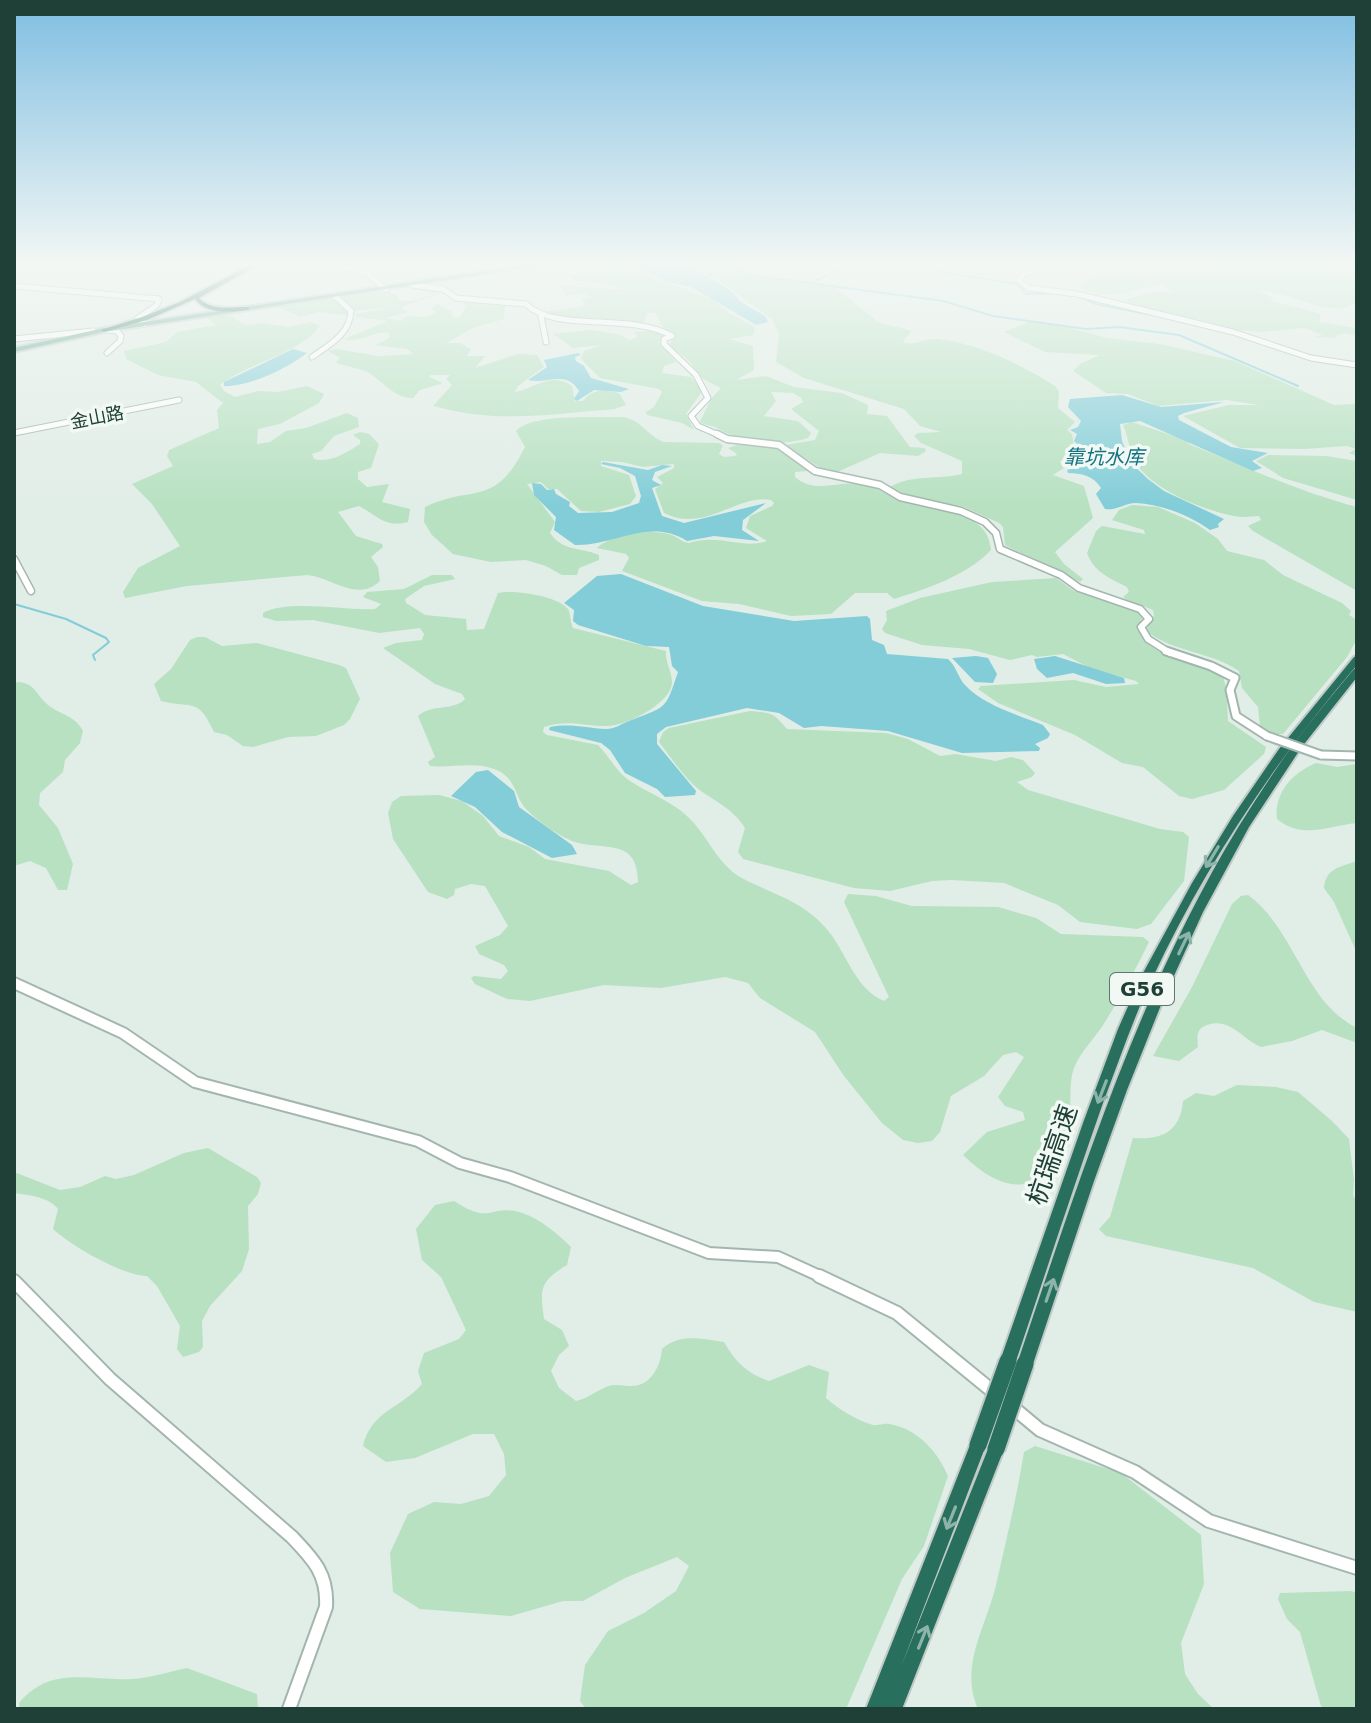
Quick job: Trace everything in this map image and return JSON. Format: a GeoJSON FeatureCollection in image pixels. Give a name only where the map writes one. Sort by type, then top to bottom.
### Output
{"type":"FeatureCollection","features":[{"type":"Feature","properties":{"kind":"highway","name":"杭瑞高速"},"geometry":{"type":"LineString","coordinates":[[893,1709],[1016,1362],[1094,1112],[1145,981],[1201,876],[1250,795],[1301,725],[1357,659]]}},
{"type":"Feature","properties":{"kind":"highway","name":"杭瑞高速"},"geometry":{"type":"LineString","coordinates":[[1016,1362],[1127,1074],[1170,972],[1215,879],[1255,807],[1305,734],[1357,671]]}},
{"type":"Feature","properties":{"kind":"highway","name":"杭瑞高速"},"geometry":{"type":"LineString","coordinates":[[875,1709],[987,1447]]}},
{"type":"Feature","properties":{"kind":"main road"},"geometry":{"type":"LineString","coordinates":[[14,352],[41,345]]}},
{"type":"Feature","properties":{"kind":"street"},"geometry":{"type":"LineString","coordinates":[[107,353],[115,345]]}},
{"type":"Feature","properties":{"kind":"street"},"geometry":{"type":"LineString","coordinates":[[312,357],[328,345]]}},
{"type":"Feature","properties":{"kind":"street"},"geometry":{"type":"LineString","coordinates":[[665,345],[698,377],[706,391],[708,398],[691,416],[698,426],[733,441],[776,444],[815,471],[880,485],[900,497],[961,511],[985,522],[996,533],[1000,549],[1061,575],[1079,588],[1140,609],[1149,619],[1141,627],[1145,637],[1165,651],[1223,668],[1235,678],[1230,690],[1236,716],[1267,736],[1321,755],[1357,756]]}},
{"type":"Feature","properties":{"kind":"street"},"geometry":{"type":"LineString","coordinates":[[1273,345],[1311,358],[1357,365]]}},
{"type":"Feature","properties":{"kind":"street","name":"金山路"},"geometry":{"type":"LineString","coordinates":[[14,433],[179,400]]}},
{"type":"Feature","properties":{"kind":"street"},"geometry":{"type":"LineString","coordinates":[[14,559],[31,591]]}},
{"type":"Feature","properties":{"kind":"street"},"geometry":{"type":"LineString","coordinates":[[14,983],[123,1033],[195,1082],[418,1141],[460,1163],[510,1177],[709,1253],[778,1257],[897,1313],[1040,1430],[1135,1472],[1209,1521],[1357,1568]]}},
{"type":"Feature","properties":{"kind":"street"},"geometry":{"type":"LineString","coordinates":[[14,1281],[110,1379],[292,1537],[317,1563],[324,1575],[328,1603],[293,1688],[289,1709]]}},
{"type":"Feature","properties":{"kind":"green space"},"geometry":{"type":"Polygon","coordinates":[[[150,345],[296,345],[220,385],[235,397],[258,391],[278,392],[307,386],[324,394],[319,403],[280,424],[258,429],[257,444],[270,442],[286,431],[306,428],[347,413],[358,418],[359,427],[334,436],[321,451],[312,454],[314,459],[320,460],[349,451],[360,444],[360,440],[353,435],[360,432],[369,434],[379,444],[371,468],[358,472],[358,479],[367,487],[389,484],[382,502],[410,509],[408,522],[387,522],[359,506],[338,512],[356,536],[382,544],[383,547],[371,557],[378,567],[380,581],[362,590],[307,575],[187,586],[125,598],[123,592],[138,568],[180,546],[152,504],[132,484],[173,466],[167,456],[169,450],[219,428],[217,410],[223,403],[196,382],[158,375],[126,359],[124,351],[150,345]]]}},
{"type":"Feature","properties":{"kind":"green space"},"geometry":{"type":"Polygon","coordinates":[[[378,345],[464,345],[471,349],[467,356],[485,356],[475,368],[518,354],[537,355],[544,367],[518,386],[515,392],[557,380],[572,386],[575,401],[583,401],[595,392],[608,391],[619,393],[626,405],[615,409],[524,416],[457,412],[433,406],[452,385],[446,379],[450,375],[430,375],[443,383],[420,390],[413,398],[406,397],[393,392],[365,371],[339,364],[336,362],[340,358],[328,351],[337,349],[378,356],[413,354],[407,349],[378,345]]]}},
{"type":"Feature","properties":{"kind":"green space"},"geometry":{"type":"Polygon","coordinates":[[[600,345],[662,345],[676,362],[664,366],[662,373],[691,377],[703,390],[686,414],[694,430],[682,423],[647,415],[646,412],[654,407],[662,392],[600,378],[581,359],[584,351],[600,345]]]}},
{"type":"Feature","properties":{"kind":"green space"},"geometry":{"type":"Polygon","coordinates":[[[670,345],[753,346],[754,370],[736,380],[766,376],[794,387],[842,393],[868,405],[867,414],[887,416],[910,447],[925,448],[926,451],[918,456],[880,453],[835,473],[825,471],[785,445],[815,440],[819,431],[791,409],[803,402],[793,393],[771,392],[776,401],[764,416],[798,421],[811,433],[808,438],[761,442],[738,438],[700,422],[711,399],[721,388],[703,379],[688,360],[670,345]]]}},
{"type":"Feature","properties":{"kind":"green space"},"geometry":{"type":"Polygon","coordinates":[[[778,345],[969,345],[1013,363],[1055,386],[1059,391],[1058,408],[1075,422],[1067,430],[1072,434],[1074,446],[1060,462],[1064,468],[1053,475],[1084,486],[1093,518],[1055,552],[1083,579],[1080,582],[1005,545],[1003,527],[999,523],[962,506],[912,498],[890,487],[907,480],[962,474],[962,461],[921,443],[914,436],[941,432],[920,426],[904,409],[804,378],[776,362],[778,345]]]}},
{"type":"Feature","properties":{"kind":"green space"},"geometry":{"type":"Polygon","coordinates":[[[1031,345],[1166,345],[1235,361],[1334,405],[1357,404],[1357,456],[1349,453],[1356,449],[1347,446],[1240,448],[1183,416],[1229,405],[1258,405],[1227,400],[1158,406],[1128,394],[1106,393],[1073,371],[1080,364],[1100,355],[1045,352],[1031,345]]]}},
{"type":"Feature","properties":{"kind":"green space"},"geometry":{"type":"Polygon","coordinates":[[[623,417],[635,421],[664,442],[720,443],[723,446],[719,454],[724,457],[735,456],[737,454],[728,448],[740,445],[770,446],[806,467],[807,471],[795,472],[795,477],[811,485],[866,485],[901,500],[956,513],[980,526],[988,536],[991,550],[959,574],[894,599],[887,593],[855,593],[831,614],[791,616],[739,604],[702,601],[622,571],[629,558],[626,554],[597,548],[612,539],[643,532],[664,533],[689,543],[700,540],[749,544],[767,541],[746,528],[750,516],[772,506],[774,503],[771,500],[746,502],[693,519],[664,513],[655,489],[663,483],[657,477],[674,468],[674,464],[643,467],[601,461],[601,466],[629,475],[636,496],[630,504],[599,512],[581,511],[557,489],[548,489],[541,482],[527,484],[555,522],[550,533],[555,539],[566,546],[599,555],[599,560],[579,568],[577,575],[562,575],[526,560],[491,562],[453,554],[432,535],[424,522],[425,507],[481,492],[503,479],[525,447],[516,431],[524,425],[551,419],[623,417]]]}},
{"type":"Feature","properties":{"kind":"green space"},"geometry":{"type":"Polygon","coordinates":[[[1132,422],[1183,439],[1294,487],[1357,507],[1357,591],[1253,531],[1248,526],[1261,520],[1259,516],[1237,517],[1208,509],[1156,483],[1133,457],[1123,425],[1132,422]]]}},
{"type":"Feature","properties":{"kind":"green space"},"geometry":{"type":"Polygon","coordinates":[[[1268,455],[1327,456],[1357,461],[1357,500],[1283,478],[1256,461],[1268,455]]]}},
{"type":"Feature","properties":{"kind":"green space"},"geometry":{"type":"Polygon","coordinates":[[[1132,505],[1158,507],[1195,523],[1218,539],[1227,551],[1264,560],[1283,575],[1342,603],[1351,611],[1349,615],[1357,620],[1357,639],[1347,657],[1283,734],[1271,734],[1260,727],[1258,707],[1242,688],[1239,671],[1217,660],[1171,645],[1149,633],[1147,628],[1154,616],[1153,610],[1123,597],[1129,592],[1127,587],[1103,574],[1090,560],[1087,553],[1096,531],[1102,526],[1145,534],[1144,530],[1112,520],[1119,510],[1132,505]]]}},
{"type":"Feature","properties":{"kind":"green space"},"geometry":{"type":"Polygon","coordinates":[[[432,575],[452,575],[455,579],[424,586],[405,599],[406,603],[425,615],[466,619],[467,630],[484,629],[498,593],[524,593],[563,604],[568,609],[573,628],[666,651],[671,688],[653,708],[615,725],[560,723],[544,727],[543,732],[598,745],[626,778],[685,814],[733,872],[795,903],[815,917],[832,935],[857,978],[873,995],[884,1001],[889,997],[844,902],[848,894],[876,896],[912,906],[998,907],[1036,918],[1061,934],[1143,937],[1149,942],[1111,1012],[1074,1068],[1069,1122],[1053,1163],[1042,1176],[1030,1183],[1015,1184],[999,1180],[963,1155],[987,1132],[1025,1120],[1023,1112],[1005,1106],[998,1097],[1024,1057],[1016,1052],[1003,1055],[984,1076],[951,1096],[940,1132],[932,1141],[918,1143],[903,1140],[882,1123],[844,1076],[815,1032],[760,998],[748,983],[725,977],[661,988],[604,985],[530,1001],[507,999],[475,984],[471,978],[474,976],[501,979],[508,971],[504,965],[479,954],[475,946],[500,935],[508,926],[485,886],[471,884],[455,889],[454,895],[447,899],[428,892],[393,839],[388,813],[392,802],[401,796],[439,795],[462,801],[483,816],[499,836],[529,847],[545,859],[609,871],[631,885],[638,882],[636,867],[624,851],[581,844],[553,830],[525,808],[510,780],[499,771],[477,765],[430,766],[428,762],[435,757],[418,716],[465,699],[462,694],[435,684],[383,648],[422,640],[424,634],[420,628],[379,633],[313,620],[276,621],[263,617],[263,613],[287,607],[375,609],[381,604],[363,597],[367,592],[404,589],[432,575]]]}},
{"type":"Feature","properties":{"kind":"green space"},"geometry":{"type":"Polygon","coordinates":[[[1056,578],[1074,591],[1136,610],[1142,618],[1138,626],[1143,638],[1161,652],[1222,673],[1228,721],[1266,747],[1264,754],[1224,790],[1192,799],[1179,796],[1143,767],[1122,763],[1075,735],[998,703],[978,689],[981,686],[1074,680],[1106,687],[1139,684],[1136,681],[1090,668],[1063,654],[1032,655],[1010,660],[969,649],[922,645],[885,633],[882,629],[887,620],[886,611],[920,598],[992,582],[1056,578]]]}},
{"type":"Feature","properties":{"kind":"green space"},"geometry":{"type":"Polygon","coordinates":[[[205,637],[222,646],[257,643],[339,665],[346,668],[360,699],[344,725],[316,736],[288,737],[253,747],[243,746],[227,735],[214,732],[204,714],[194,706],[161,701],[154,684],[171,669],[190,640],[205,637]]]}},
{"type":"Feature","properties":{"kind":"green space"},"geometry":{"type":"Polygon","coordinates":[[[14,683],[32,688],[48,705],[72,718],[83,731],[80,743],[65,760],[63,772],[40,793],[39,805],[58,828],[73,864],[67,890],[58,890],[46,868],[30,861],[14,866],[14,683]]]}},
{"type":"Feature","properties":{"kind":"green space"},"geometry":{"type":"Polygon","coordinates":[[[750,711],[772,714],[787,729],[886,733],[908,739],[940,756],[955,754],[996,761],[1011,757],[1023,760],[1035,773],[1017,782],[1028,790],[1160,829],[1183,832],[1189,837],[1184,881],[1151,924],[1137,929],[1080,922],[1058,905],[1004,883],[952,880],[932,881],[890,891],[854,888],[743,859],[738,852],[745,828],[740,821],[690,781],[659,742],[663,732],[669,728],[750,711]]]}},
{"type":"Feature","properties":{"kind":"green space"},"geometry":{"type":"Polygon","coordinates":[[[1316,763],[1337,767],[1357,764],[1357,823],[1306,830],[1296,829],[1277,819],[1278,801],[1286,785],[1299,772],[1316,763]]]}},
{"type":"Feature","properties":{"kind":"green space"},"geometry":{"type":"Polygon","coordinates":[[[1357,861],[1357,953],[1334,902],[1324,888],[1331,872],[1357,861]]]}},
{"type":"Feature","properties":{"kind":"green space"},"geometry":{"type":"Polygon","coordinates":[[[1248,895],[1277,926],[1324,1001],[1357,1028],[1357,1043],[1322,1030],[1292,1041],[1261,1047],[1229,1026],[1215,1023],[1199,1031],[1198,1047],[1179,1061],[1153,1056],[1192,987],[1232,904],[1241,896],[1248,895]]]}},
{"type":"Feature","properties":{"kind":"green space"},"geometry":{"type":"Polygon","coordinates":[[[1237,1085],[1276,1087],[1298,1092],[1349,1139],[1353,1196],[1357,1200],[1357,1312],[1314,1302],[1253,1268],[1106,1236],[1099,1229],[1110,1217],[1133,1138],[1168,1132],[1178,1120],[1183,1101],[1196,1093],[1214,1096],[1237,1085]]]}},
{"type":"Feature","properties":{"kind":"green space"},"geometry":{"type":"Polygon","coordinates":[[[208,1148],[257,1177],[261,1183],[258,1194],[248,1206],[249,1249],[242,1271],[210,1306],[202,1321],[203,1347],[199,1352],[183,1357],[177,1349],[180,1326],[157,1286],[147,1276],[112,1266],[61,1236],[53,1229],[58,1209],[44,1199],[14,1193],[14,1172],[60,1190],[80,1187],[105,1176],[116,1179],[134,1175],[184,1153],[208,1148]]]}},
{"type":"Feature","properties":{"kind":"green space"},"geometry":{"type":"Polygon","coordinates":[[[454,1201],[476,1212],[509,1210],[526,1214],[547,1226],[571,1247],[567,1265],[546,1282],[542,1300],[544,1319],[562,1330],[569,1346],[559,1355],[551,1371],[559,1388],[576,1401],[609,1386],[639,1385],[650,1379],[660,1362],[662,1349],[676,1341],[691,1338],[724,1342],[743,1366],[769,1381],[809,1365],[829,1372],[826,1398],[836,1406],[870,1424],[889,1424],[909,1430],[932,1450],[948,1476],[924,1546],[902,1579],[846,1709],[586,1709],[580,1701],[585,1665],[608,1631],[644,1613],[676,1591],[689,1566],[677,1557],[625,1578],[583,1601],[563,1601],[511,1616],[420,1609],[393,1592],[390,1553],[408,1514],[434,1502],[461,1504],[489,1496],[506,1475],[504,1454],[494,1434],[473,1434],[415,1458],[386,1462],[363,1446],[372,1425],[422,1384],[418,1371],[424,1353],[459,1339],[466,1330],[441,1277],[422,1260],[416,1229],[435,1205],[454,1201]]]}},
{"type":"Feature","properties":{"kind":"green space"},"geometry":{"type":"Polygon","coordinates":[[[1035,1446],[1121,1473],[1201,1535],[1204,1584],[1181,1643],[1185,1674],[1198,1694],[1214,1709],[978,1709],[971,1677],[976,1647],[996,1585],[1024,1452],[1035,1446]]]}},
{"type":"Feature","properties":{"kind":"green space"},"geometry":{"type":"Polygon","coordinates":[[[1280,1593],[1357,1593],[1357,1709],[1327,1709],[1321,1706],[1300,1632],[1287,1619],[1278,1599],[1280,1593]]]}},
{"type":"Feature","properties":{"kind":"green space"},"geometry":{"type":"Polygon","coordinates":[[[187,1668],[257,1694],[258,1709],[20,1709],[19,1703],[31,1691],[57,1679],[131,1679],[187,1668]]]}},
{"type":"Feature","properties":{"kind":"water"},"geometry":{"type":"Polygon","coordinates":[[[293,349],[307,353],[268,376],[224,386],[224,382],[293,349]]]}},
{"type":"Feature","properties":{"kind":"water"},"geometry":{"type":"Polygon","coordinates":[[[581,355],[575,357],[576,361],[584,366],[591,378],[629,389],[621,392],[594,390],[577,401],[574,399],[579,391],[568,381],[528,380],[547,367],[544,360],[581,355]]]}},
{"type":"Feature","properties":{"kind":"water","name":"靠坑水库"},"geometry":{"type":"Polygon","coordinates":[[[1122,395],[1161,407],[1224,402],[1184,413],[1178,416],[1179,420],[1231,447],[1268,453],[1252,461],[1262,468],[1253,471],[1140,421],[1120,424],[1122,441],[1132,464],[1164,491],[1224,519],[1218,524],[1219,527],[1210,530],[1175,512],[1146,504],[1132,503],[1105,509],[1096,494],[1101,488],[1095,481],[1068,473],[1067,470],[1074,468],[1074,454],[1080,447],[1074,441],[1077,434],[1070,430],[1078,427],[1081,421],[1068,407],[1070,399],[1122,395]]]}},
{"type":"Feature","properties":{"kind":"water"},"geometry":{"type":"Polygon","coordinates":[[[601,464],[648,470],[662,465],[672,466],[655,472],[652,480],[661,485],[652,488],[662,516],[684,523],[766,503],[743,520],[742,530],[759,541],[714,536],[687,541],[673,534],[646,532],[575,545],[554,530],[556,517],[534,495],[532,483],[541,484],[547,490],[554,489],[578,513],[612,512],[639,503],[641,496],[635,476],[620,468],[601,464]]]}},
{"type":"Feature","properties":{"kind":"water"},"geometry":{"type":"Polygon","coordinates":[[[621,574],[703,606],[794,621],[867,616],[872,640],[884,645],[887,654],[948,659],[972,692],[1001,709],[1043,725],[1050,734],[1035,744],[1039,751],[962,753],[888,731],[821,726],[804,728],[779,713],[747,708],[666,727],[657,734],[657,744],[696,791],[695,795],[665,797],[657,789],[625,773],[610,750],[601,743],[549,730],[550,727],[564,725],[612,728],[658,709],[667,701],[678,672],[672,666],[669,647],[646,646],[578,625],[573,621],[574,610],[564,603],[597,576],[621,574]]]}},
{"type":"Feature","properties":{"kind":"water"},"geometry":{"type":"Polygon","coordinates":[[[1055,656],[1124,678],[1125,683],[1106,684],[1073,673],[1047,678],[1037,669],[1034,659],[1055,656]]]}},
{"type":"Feature","properties":{"kind":"water"},"geometry":{"type":"Polygon","coordinates":[[[952,658],[988,658],[997,674],[993,683],[975,682],[952,658]]]}},
{"type":"Feature","properties":{"kind":"water"},"geometry":{"type":"Polygon","coordinates":[[[488,770],[514,791],[519,807],[572,845],[577,854],[552,858],[502,832],[475,807],[451,796],[476,772],[488,770]]]}},
{"type":"Feature","properties":{"kind":"waterway"},"geometry":{"type":"LineString","coordinates":[[1203,345],[1298,386]]}},
{"type":"Feature","properties":{"kind":"waterway"},"geometry":{"type":"LineString","coordinates":[[14,604],[66,619],[106,638],[109,642],[93,655],[95,660]]}}]}
